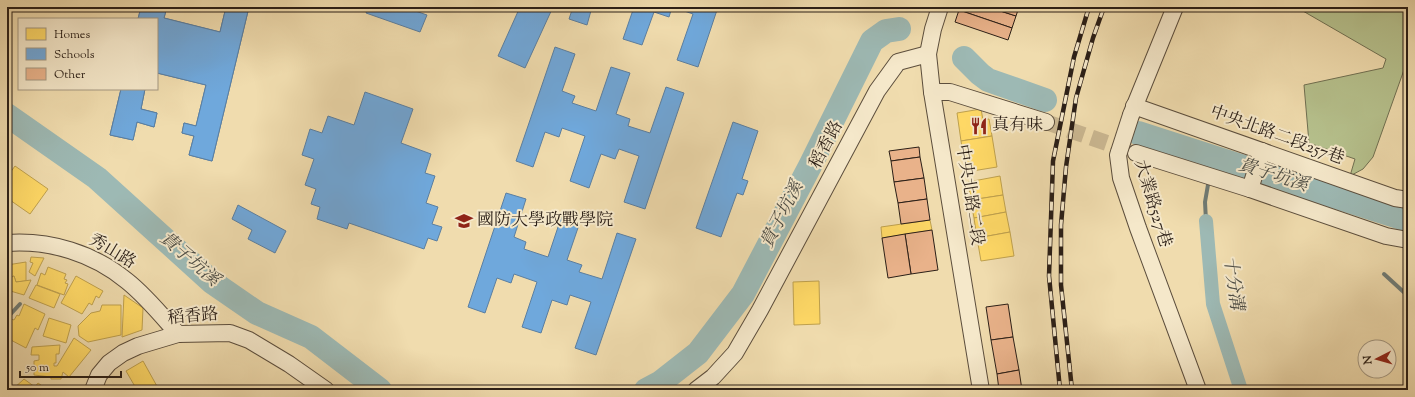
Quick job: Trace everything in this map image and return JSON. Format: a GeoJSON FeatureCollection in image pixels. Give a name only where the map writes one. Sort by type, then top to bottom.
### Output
{"type":"FeatureCollection","features":[{"type":"Feature","properties":{"kind":"street","name":"中央北路二段"},"geometry":{"type":"LineString","coordinates":[[940,7],[933,29],[928,54],[932,92],[981,390]]}},
{"type":"Feature","properties":{"kind":"street","name":"大業路527巷"},"geometry":{"type":"LineString","coordinates":[[1175,7],[1132,110],[1118,155],[1121,178],[1138,228],[1198,390]]}},
{"type":"Feature","properties":{"kind":"street","name":"稻香路"},"geometry":{"type":"LineString","coordinates":[[696,390],[713,377],[735,353],[760,310],[877,91],[898,62],[928,54]]}},
{"type":"Feature","properties":{"kind":"street"},"geometry":{"type":"LineString","coordinates":[[932,92],[950,92],[1046,122]]}},
{"type":"Feature","properties":{"kind":"street","name":"中央北路二段257巷"},"geometry":{"type":"LineString","coordinates":[[1132,110],[1262,151],[1395,198],[1408,200]]}},
{"type":"Feature","properties":{"kind":"street"},"geometry":{"type":"LineString","coordinates":[[1250,189],[1262,151]]}},
{"type":"Feature","properties":{"kind":"street"},"geometry":{"type":"LineString","coordinates":[[1136,153],[1250,189],[1386,236],[1408,240]]}},
{"type":"Feature","properties":{"kind":"street","name":"秀山路"},"geometry":{"type":"LineString","coordinates":[[7,243],[18,242],[46,244],[77,251],[102,264],[127,281],[178,334]]}},
{"type":"Feature","properties":{"kind":"street","name":"稻香路"},"geometry":{"type":"LineString","coordinates":[[93,390],[99,375],[109,363],[123,353],[138,346],[178,334],[230,333],[249,340],[289,364],[326,390]]}},
{"type":"Feature","properties":{"kind":"green space"},"geometry":{"type":"Polygon","coordinates":[[[1296,7],[1408,7],[1408,57],[1405,67],[1373,157],[1363,169],[1350,176],[1355,159],[1309,143],[1304,85],[1383,68],[1386,59],[1296,7]]]}},
{"type":"Feature","properties":{"kind":"building: Homes"},"geometry":{"type":"Polygon","coordinates":[[[981,109],[983,120],[989,119],[992,136],[961,141],[957,113],[981,109]]]}},
{"type":"Feature","properties":{"kind":"building: Homes"},"geometry":{"type":"Polygon","coordinates":[[[992,136],[997,167],[966,172],[961,141],[992,136]]]}},
{"type":"Feature","properties":{"kind":"building: Homes"},"geometry":{"type":"Polygon","coordinates":[[[15,166],[48,189],[30,214],[7,198],[7,177],[15,166]]]}},
{"type":"Feature","properties":{"kind":"building: Homes"},"geometry":{"type":"Polygon","coordinates":[[[1000,176],[1003,195],[971,200],[968,182],[1000,176]]]}},
{"type":"Feature","properties":{"kind":"building: Homes"},"geometry":{"type":"Polygon","coordinates":[[[1003,195],[1006,212],[974,218],[971,200],[1003,195]]]}},
{"type":"Feature","properties":{"kind":"building: Homes"},"geometry":{"type":"Polygon","coordinates":[[[1006,212],[1010,232],[977,238],[974,218],[1006,212]]]}},
{"type":"Feature","properties":{"kind":"building: Homes"},"geometry":{"type":"Polygon","coordinates":[[[930,220],[932,230],[882,238],[881,227],[930,220]]]}},
{"type":"Feature","properties":{"kind":"building: Homes"},"geometry":{"type":"Polygon","coordinates":[[[1010,232],[1014,256],[981,261],[977,238],[1010,232]]]}},
{"type":"Feature","properties":{"kind":"building: Homes"},"geometry":{"type":"Polygon","coordinates":[[[31,257],[44,258],[35,276],[29,272],[33,263],[30,262],[31,257]]]}},
{"type":"Feature","properties":{"kind":"building: Homes"},"geometry":{"type":"Polygon","coordinates":[[[26,262],[26,281],[16,282],[14,276],[7,279],[7,265],[26,262]]]}},
{"type":"Feature","properties":{"kind":"building: Homes"},"geometry":{"type":"Polygon","coordinates":[[[48,267],[66,274],[64,279],[67,280],[65,283],[68,284],[64,295],[37,285],[41,273],[45,275],[48,267]]]}},
{"type":"Feature","properties":{"kind":"building: Homes"},"geometry":{"type":"Polygon","coordinates":[[[14,276],[16,282],[31,280],[24,295],[7,290],[7,279],[14,276]]]}},
{"type":"Feature","properties":{"kind":"building: Homes"},"geometry":{"type":"Polygon","coordinates":[[[76,276],[103,291],[99,298],[96,296],[92,305],[89,303],[82,314],[61,303],[76,276]]]}},
{"type":"Feature","properties":{"kind":"building: Homes"},"geometry":{"type":"Polygon","coordinates":[[[819,281],[820,324],[794,325],[793,282],[819,281]]]}},
{"type":"Feature","properties":{"kind":"building: Homes"},"geometry":{"type":"Polygon","coordinates":[[[36,285],[60,294],[54,308],[29,298],[36,285]]]}},
{"type":"Feature","properties":{"kind":"building: Homes"},"geometry":{"type":"Polygon","coordinates":[[[124,295],[143,308],[142,330],[122,337],[124,295]]]}},
{"type":"Feature","properties":{"kind":"building: Homes"},"geometry":{"type":"Polygon","coordinates":[[[24,304],[45,314],[38,330],[35,328],[26,348],[7,338],[7,328],[11,319],[14,320],[17,315],[19,316],[24,304]]]}},
{"type":"Feature","properties":{"kind":"building: Homes"},"geometry":{"type":"Polygon","coordinates":[[[102,305],[121,305],[121,335],[88,342],[79,336],[78,326],[91,313],[100,311],[102,305]]]}},
{"type":"Feature","properties":{"kind":"building: Homes"},"geometry":{"type":"Polygon","coordinates":[[[49,318],[71,325],[66,343],[43,336],[49,318]]]}},
{"type":"Feature","properties":{"kind":"building: Homes"},"geometry":{"type":"Polygon","coordinates":[[[74,338],[91,350],[69,377],[63,372],[61,379],[51,379],[51,377],[34,375],[34,361],[39,360],[39,355],[31,355],[32,347],[60,345],[59,354],[56,354],[56,363],[54,363],[54,366],[57,366],[74,338]]]}},
{"type":"Feature","properties":{"kind":"building: Homes"},"geometry":{"type":"Polygon","coordinates":[[[143,361],[158,388],[154,390],[137,390],[126,371],[143,361]]]}},
{"type":"Feature","properties":{"kind":"building: Homes"},"geometry":{"type":"Polygon","coordinates":[[[24,379],[35,387],[38,383],[48,390],[12,390],[24,379]]]}},
{"type":"Feature","properties":{"kind":"building: Schools"},"geometry":{"type":"Polygon","coordinates":[[[141,7],[167,7],[164,18],[220,32],[226,7],[249,7],[212,161],[189,155],[194,136],[182,133],[184,123],[196,126],[206,85],[158,73],[158,18],[138,18],[141,7]],[[172,43],[170,53],[199,60],[202,50],[172,43]]]}},
{"type":"Feature","properties":{"kind":"building: Schools"},"geometry":{"type":"Polygon","coordinates":[[[141,7],[167,7],[164,18],[220,32],[226,7],[249,7],[212,161],[189,155],[194,136],[182,133],[184,123],[196,126],[206,85],[158,73],[158,18],[138,18],[141,7]]]}},
{"type":"Feature","properties":{"kind":"building: Schools"},"geometry":{"type":"Polygon","coordinates":[[[368,7],[404,7],[427,15],[420,32],[366,13],[368,7]]]}},
{"type":"Feature","properties":{"kind":"building: Schools"},"geometry":{"type":"Polygon","coordinates":[[[520,7],[553,7],[525,68],[498,56],[520,7]]]}},
{"type":"Feature","properties":{"kind":"building: Schools"},"geometry":{"type":"Polygon","coordinates":[[[573,7],[592,7],[587,25],[569,19],[573,7]]]}},
{"type":"Feature","properties":{"kind":"building: Schools"},"geometry":{"type":"Polygon","coordinates":[[[634,7],[672,7],[669,17],[654,12],[642,45],[623,39],[634,7]]]}},
{"type":"Feature","properties":{"kind":"building: Schools"},"geometry":{"type":"Polygon","coordinates":[[[673,7],[718,7],[698,67],[677,60],[693,14],[673,7]]]}},
{"type":"Feature","properties":{"kind":"building: Schools"},"geometry":{"type":"Polygon","coordinates":[[[555,47],[575,54],[562,91],[575,96],[572,103],[596,111],[611,67],[630,73],[616,114],[630,119],[628,126],[650,133],[666,87],[684,93],[645,209],[624,202],[639,156],[619,149],[615,159],[601,154],[589,188],[570,181],[585,136],[562,128],[559,137],[545,132],[533,167],[516,161],[555,47]]]}},
{"type":"Feature","properties":{"kind":"building: Schools"},"geometry":{"type":"Polygon","coordinates":[[[121,90],[145,90],[141,109],[157,113],[154,127],[137,122],[133,140],[110,135],[121,90]]]}},
{"type":"Feature","properties":{"kind":"building: Schools"},"geometry":{"type":"Polygon","coordinates":[[[121,90],[145,90],[141,109],[157,113],[154,127],[137,122],[133,140],[110,135],[121,90]]]}},
{"type":"Feature","properties":{"kind":"building: Schools"},"geometry":{"type":"Polygon","coordinates":[[[365,92],[413,109],[401,143],[431,154],[425,173],[435,176],[426,203],[438,207],[432,224],[442,227],[437,241],[428,238],[424,249],[349,223],[347,229],[317,219],[320,207],[311,204],[316,189],[305,185],[314,159],[302,155],[310,129],[322,133],[328,116],[354,125],[365,92]]]}},
{"type":"Feature","properties":{"kind":"building: Schools"},"geometry":{"type":"Polygon","coordinates":[[[733,122],[758,131],[742,179],[748,181],[743,195],[737,193],[721,237],[696,228],[733,122]]]}},
{"type":"Feature","properties":{"kind":"building: Schools"},"geometry":{"type":"Polygon","coordinates":[[[506,193],[526,199],[514,237],[526,242],[524,249],[548,257],[563,212],[581,219],[567,260],[582,265],[579,272],[602,279],[617,233],[636,239],[596,355],[575,348],[591,302],[570,295],[567,305],[552,300],[541,333],[522,327],[537,282],[514,274],[511,283],[497,278],[485,313],[468,307],[506,193]]]}},
{"type":"Feature","properties":{"kind":"building: Schools"},"geometry":{"type":"Polygon","coordinates":[[[238,205],[286,231],[275,253],[248,239],[252,230],[232,219],[238,205]]]}},
{"type":"Feature","properties":{"kind":"building: Other"},"geometry":{"type":"Polygon","coordinates":[[[960,7],[988,7],[1016,16],[1012,28],[959,10],[960,7]]]}},
{"type":"Feature","properties":{"kind":"building: Other"},"geometry":{"type":"Polygon","coordinates":[[[988,7],[1019,7],[1016,16],[988,7]]]}},
{"type":"Feature","properties":{"kind":"building: Other"},"geometry":{"type":"Polygon","coordinates":[[[959,10],[1012,28],[1008,40],[955,22],[959,10]]]}},
{"type":"Feature","properties":{"kind":"building: Other"},"geometry":{"type":"Polygon","coordinates":[[[919,147],[920,157],[891,161],[889,151],[919,147]]]}},
{"type":"Feature","properties":{"kind":"building: Other"},"geometry":{"type":"Polygon","coordinates":[[[920,157],[924,178],[894,182],[891,161],[920,157]]]}},
{"type":"Feature","properties":{"kind":"building: Other"},"geometry":{"type":"Polygon","coordinates":[[[924,178],[927,199],[898,203],[894,182],[924,178]]]}},
{"type":"Feature","properties":{"kind":"building: Other"},"geometry":{"type":"Polygon","coordinates":[[[927,199],[930,220],[901,224],[898,203],[927,199]]]}},
{"type":"Feature","properties":{"kind":"building: Other"},"geometry":{"type":"Polygon","coordinates":[[[932,230],[938,270],[911,274],[905,234],[932,230]]]}},
{"type":"Feature","properties":{"kind":"building: Other"},"geometry":{"type":"Polygon","coordinates":[[[905,234],[911,274],[888,278],[882,238],[905,234]]]}},
{"type":"Feature","properties":{"kind":"building: Other"},"geometry":{"type":"Polygon","coordinates":[[[1008,304],[1013,337],[991,340],[986,307],[1008,304]]]}},
{"type":"Feature","properties":{"kind":"building: Other"},"geometry":{"type":"Polygon","coordinates":[[[1013,337],[1019,370],[997,374],[991,340],[1013,337]]]}},
{"type":"Feature","properties":{"kind":"building: Other"},"geometry":{"type":"Polygon","coordinates":[[[1019,370],[1022,390],[999,390],[997,374],[1019,370]]]}},
{"type":"Feature","properties":{"kind":"waterway","name":"貴子坑溪"},"geometry":{"type":"LineString","coordinates":[[646,390],[661,382],[698,353],[743,294],[810,166],[872,41],[886,31],[899,29]]}},
{"type":"Feature","properties":{"kind":"waterway","name":"貴子坑溪"},"geometry":{"type":"LineString","coordinates":[[964,58],[988,80],[1045,100]]}},
{"type":"Feature","properties":{"kind":"waterway","name":"貴子坑溪"},"geometry":{"type":"LineString","coordinates":[[7,115],[97,178],[212,282],[257,313],[311,337],[380,390]]}},
{"type":"Feature","properties":{"kind":"waterway","name":"貴子坑溪"},"geometry":{"type":"LineString","coordinates":[[1138,133],[1408,220]]}},
{"type":"Feature","properties":{"kind":"waterway"},"geometry":{"type":"LineString","coordinates":[[1210,172],[1213,157]]}},
{"type":"Feature","properties":{"kind":"waterway","name":"十分溝"},"geometry":{"type":"LineString","coordinates":[[1206,221],[1205,202],[1209,179]]}},
{"type":"Feature","properties":{"kind":"waterway","name":"十分溝"},"geometry":{"type":"LineString","coordinates":[[1206,221],[1213,304],[1241,390]]}},
{"type":"Feature","properties":{"kind":"waterway"},"geometry":{"type":"LineString","coordinates":[[1384,274],[1408,296]]}},
{"type":"Feature","properties":{"kind":"waterway"},"geometry":{"type":"LineString","coordinates":[[7,318],[20,304]]}},
{"type":"Feature","properties":{"kind":"tunnel"},"geometry":{"type":"LineString","coordinates":[[1046,122],[1133,152]]}},
{"type":"Feature","properties":{"kind":"railway"},"geometry":{"type":"LineString","coordinates":[[1060,390],[1049,276],[1053,161],[1074,57],[1089,7]]}},
{"type":"Feature","properties":{"kind":"railway"},"geometry":{"type":"LineString","coordinates":[[1072,390],[1061,285],[1061,225],[1066,167],[1076,98],[1093,38],[1104,7]]}},
{"type":"Feature","properties":{"kind":"place","name":"真有味"},"geometry":{"type":"Point","coordinates":[979,126]}},
{"type":"Feature","properties":{"kind":"place","name":"國防大學政戰學院"},"geometry":{"type":"Point","coordinates":[464,221]}}]}
